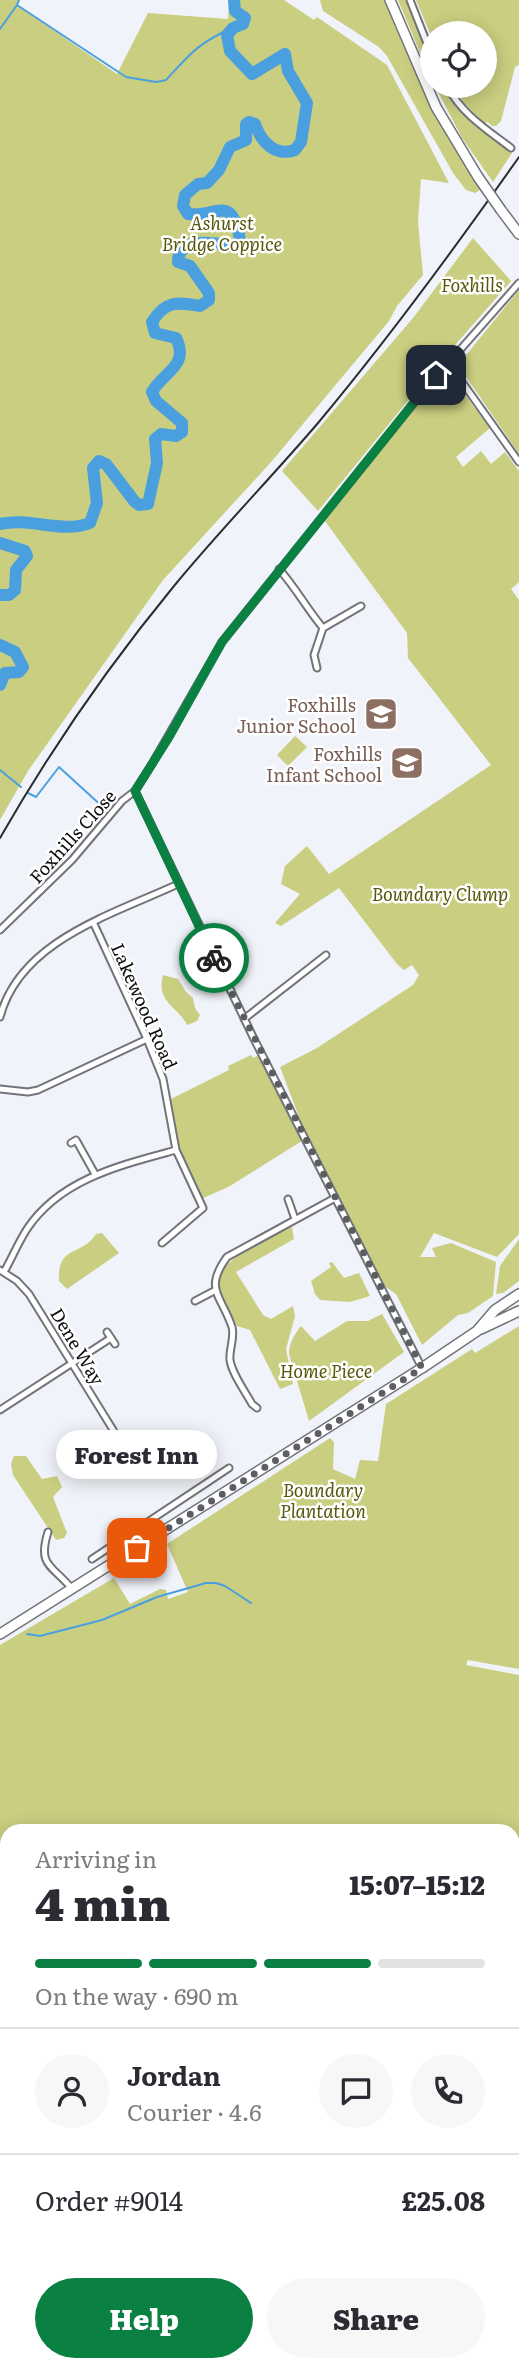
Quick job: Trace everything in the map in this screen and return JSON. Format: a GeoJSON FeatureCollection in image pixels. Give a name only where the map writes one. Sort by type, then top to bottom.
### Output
{"type":"FeatureCollection","features":[{"type":"Feature","properties":{"kind":"main road"},"geometry":{"type":"LineString","coordinates":[[390,0],[436,107],[478,177],[519,234]]}},
{"type":"Feature","properties":{"kind":"main road"},"geometry":{"type":"LineString","coordinates":[[477,1331],[495,1310],[519,1294]]}},
{"type":"Feature","properties":{"kind":"main road"},"geometry":{"type":"LineString","coordinates":[[0,1634],[477,1331],[516,1313]]}},
{"type":"Feature","properties":{"kind":"street"},"geometry":{"type":"LineString","coordinates":[[410,0],[420,25]]}},
{"type":"Feature","properties":{"kind":"street"},"geometry":{"type":"LineString","coordinates":[[453,98],[472,119],[511,148]]}},
{"type":"Feature","properties":{"kind":"street"},"geometry":{"type":"LineString","coordinates":[[422,1368],[244,1019],[135,791],[169,737],[221,643],[425,389],[450,365],[452,359],[519,283]]}},
{"type":"Feature","properties":{"kind":"street"},"geometry":{"type":"LineString","coordinates":[[450,365],[519,462]]}},
{"type":"Feature","properties":{"kind":"street"},"geometry":{"type":"LineString","coordinates":[[279,569],[297,589],[300,600],[323,628]]}},
{"type":"Feature","properties":{"kind":"street"},"geometry":{"type":"LineString","coordinates":[[317,668],[314,655],[323,628],[361,606]]}},
{"type":"Feature","properties":{"kind":"street","name":"Foxhills Close"},"geometry":{"type":"LineString","coordinates":[[0,930],[32,901],[122,801],[135,791]]}},
{"type":"Feature","properties":{"kind":"street"},"geometry":{"type":"LineString","coordinates":[[0,1017],[14,983],[35,958],[60,940],[178,884]]}},
{"type":"Feature","properties":{"kind":"street","name":"Lakewood Road"},"geometry":{"type":"LineString","coordinates":[[94,924],[148,1039],[163,1079],[176,1150],[203,1209],[162,1243]]}},
{"type":"Feature","properties":{"kind":"street"},"geometry":{"type":"LineString","coordinates":[[244,1019],[326,955]]}},
{"type":"Feature","properties":{"kind":"street"},"geometry":{"type":"LineString","coordinates":[[0,1089],[28,1092],[38,1090],[148,1039]]}},
{"type":"Feature","properties":{"kind":"street"},"geometry":{"type":"LineString","coordinates":[[76,1140],[95,1174]]}},
{"type":"Feature","properties":{"kind":"street"},"geometry":{"type":"LineString","coordinates":[[2,1271],[26,1231],[42,1211],[95,1174],[176,1150]]}},
{"type":"Feature","properties":{"kind":"street"},"geometry":{"type":"LineString","coordinates":[[257,1408],[252,1404],[232,1367],[232,1327],[214,1291],[218,1269],[227,1257],[335,1198]]}},
{"type":"Feature","properties":{"kind":"street"},"geometry":{"type":"LineString","coordinates":[[288,1199],[295,1219]]}},
{"type":"Feature","properties":{"kind":"street","name":"Dene Way"},"geometry":{"type":"LineString","coordinates":[[2,1271],[29,1294],[123,1446]]}},
{"type":"Feature","properties":{"kind":"street"},"geometry":{"type":"LineString","coordinates":[[195,1301],[214,1291]]}},
{"type":"Feature","properties":{"kind":"street"},"geometry":{"type":"LineString","coordinates":[[107,1332],[115,1345]]}},
{"type":"Feature","properties":{"kind":"street"},"geometry":{"type":"LineString","coordinates":[[0,1410],[111,1338]]}},
{"type":"Feature","properties":{"kind":"street"},"geometry":{"type":"LineString","coordinates":[[92,1559],[229,1468]]}},
{"type":"Feature","properties":{"kind":"street"},"geometry":{"type":"LineString","coordinates":[[163,1514],[171,1526]]}},
{"type":"Feature","properties":{"kind":"street"},"geometry":{"type":"LineString","coordinates":[[48,1532],[43,1552],[44,1560],[72,1589]]}},
{"type":"Feature","properties":{"kind":"green space","name":"Ashurst Bridge Coppice"},"geometry":{"type":"Polygon","coordinates":[[[0,0],[20,0],[17,5],[117,74],[148,13],[228,19],[229,0],[284,0],[314,20],[317,17],[387,65],[449,183],[421,179],[418,222],[423,275],[397,306],[389,321],[272,461],[163,580],[28,771],[0,820],[0,0]]]}},
{"type":"Feature","properties":{"kind":"green space"},"geometry":{"type":"Polygon","coordinates":[[[320,0],[384,0],[420,82],[420,98],[427,98],[480,190],[475,193],[466,190],[453,173],[387,56],[379,47],[323,11],[320,0]]]}},
{"type":"Feature","properties":{"kind":"green space"},"geometry":{"type":"Polygon","coordinates":[[[398,0],[409,0],[420,27],[420,52],[398,0]]]}},
{"type":"Feature","properties":{"kind":"green space"},"geometry":{"type":"Polygon","coordinates":[[[416,0],[519,0],[519,65],[515,67],[501,121],[496,126],[484,123],[461,98],[497,98],[497,21],[425,21],[416,0]]]}},
{"type":"Feature","properties":{"kind":"green space"},"geometry":{"type":"Polygon","coordinates":[[[441,98],[452,98],[456,107],[512,153],[493,182],[462,138],[441,98]]]}},
{"type":"Feature","properties":{"kind":"green space","name":"Foxhills"},"geometry":{"type":"Polygon","coordinates":[[[473,238],[511,281],[428,376],[318,511],[282,471],[413,318],[473,238]]]}},
{"type":"Feature","properties":{"kind":"green space"},"geometry":{"type":"Polygon","coordinates":[[[519,290],[519,454],[458,365],[519,290]]]}},
{"type":"Feature","properties":{"kind":"green space","name":"Boundary Clump"},"geometry":{"type":"Polygon","coordinates":[[[458,386],[490,428],[456,457],[463,467],[481,451],[491,464],[505,452],[519,471],[519,582],[511,589],[519,600],[519,1234],[497,1257],[434,1233],[420,1257],[436,1257],[432,1248],[451,1243],[496,1262],[493,1296],[468,1313],[458,1315],[422,1345],[396,1294],[383,1285],[304,1130],[280,1067],[317,1048],[413,985],[419,975],[412,965],[404,970],[397,964],[339,888],[281,926],[275,923],[300,894],[281,884],[285,866],[307,846],[329,874],[491,765],[408,658],[407,633],[322,517],[425,389],[444,403],[458,386]]]}},
{"type":"Feature","properties":{"kind":"green space"},"geometry":{"type":"Polygon","coordinates":[[[295,736],[307,747],[288,766],[277,755],[295,736]]]}},
{"type":"Feature","properties":{"kind":"green space"},"geometry":{"type":"Polygon","coordinates":[[[163,975],[178,979],[193,998],[200,1015],[197,1021],[187,1025],[165,998],[162,992],[163,975]]]}},
{"type":"Feature","properties":{"kind":"green space"},"geometry":{"type":"Polygon","coordinates":[[[261,1054],[305,1139],[230,1186],[199,1200],[181,1166],[167,1101],[229,1070],[228,1066],[251,1055],[253,1058],[261,1054]]]}},
{"type":"Feature","properties":{"kind":"green space"},"geometry":{"type":"Polygon","coordinates":[[[292,1227],[294,1239],[236,1272],[263,1315],[271,1319],[293,1306],[295,1316],[286,1349],[293,1384],[280,1389],[250,1330],[237,1326],[218,1286],[226,1266],[235,1258],[292,1227]]]}},
{"type":"Feature","properties":{"kind":"green space"},"geometry":{"type":"Polygon","coordinates":[[[102,1233],[119,1253],[67,1289],[59,1281],[62,1261],[96,1234],[102,1233]]]}},
{"type":"Feature","properties":{"kind":"green space"},"geometry":{"type":"Polygon","coordinates":[[[519,1239],[519,1281],[503,1293],[496,1294],[500,1266],[519,1239]]]}},
{"type":"Feature","properties":{"kind":"green space"},"geometry":{"type":"Polygon","coordinates":[[[332,1262],[344,1278],[359,1273],[370,1296],[350,1302],[320,1300],[311,1281],[331,1267],[329,1263],[332,1262]]]}},
{"type":"Feature","properties":{"kind":"green space","name":"Home Piece"},"geometry":{"type":"Polygon","coordinates":[[[382,1314],[404,1352],[309,1421],[289,1354],[296,1333],[301,1326],[315,1341],[347,1321],[368,1321],[382,1314]]]}},
{"type":"Feature","properties":{"kind":"green space","name":"Boundary Plantation"},"geometry":{"type":"Polygon","coordinates":[[[519,1326],[519,1669],[468,1660],[466,1665],[519,1675],[519,1824],[0,1824],[0,1645],[114,1578],[130,1604],[160,1589],[166,1590],[168,1599],[188,1592],[167,1544],[330,1438],[334,1442],[333,1469],[355,1479],[360,1460],[378,1461],[386,1404],[472,1349],[475,1353],[519,1326]]]}},
{"type":"Feature","properties":{"kind":"green space"},"geometry":{"type":"Polygon","coordinates":[[[14,1456],[26,1456],[42,1479],[57,1476],[62,1487],[53,1497],[67,1533],[64,1538],[56,1540],[13,1475],[11,1464],[14,1456]]]}},
{"type":"Feature","properties":{"kind":"waterway"},"geometry":{"type":"LineString","coordinates":[[19,0],[17,5],[126,77],[156,82],[166,80],[195,50],[232,28]]}},
{"type":"Feature","properties":{"kind":"waterway"},"geometry":{"type":"LineString","coordinates":[[0,524],[23,522],[68,527],[90,523],[97,503],[93,468],[99,461],[106,464],[135,502],[139,505],[148,504],[157,463],[155,439],[161,434],[176,436],[182,432],[182,423],[156,401],[152,392],[177,362],[179,348],[176,338],[155,333],[152,322],[167,306],[200,306],[209,300],[209,293],[190,266],[178,262],[185,247],[200,243],[235,246],[240,240],[232,216],[222,210],[188,214],[183,206],[185,195],[198,184],[207,183],[219,170],[230,147],[246,140],[246,124],[249,122],[255,124],[261,137],[275,150],[295,150],[301,142],[307,103],[288,71],[285,54],[252,74],[230,51],[227,35],[233,28],[243,24],[245,18],[235,11],[234,0]]}},
{"type":"Feature","properties":{"kind":"waterway"},"geometry":{"type":"LineString","coordinates":[[0,29],[17,5]]}},
{"type":"Feature","properties":{"kind":"waterway"},"geometry":{"type":"LineString","coordinates":[[0,543],[25,551],[27,556],[16,570],[15,590],[9,595],[0,595]]}},
{"type":"Feature","properties":{"kind":"waterway"},"geometry":{"type":"LineString","coordinates":[[0,645],[15,652],[23,667],[19,672],[5,673],[0,685]]}},
{"type":"Feature","properties":{"kind":"waterway"},"geometry":{"type":"LineString","coordinates":[[28,793],[36,797],[59,767],[105,809]]}},
{"type":"Feature","properties":{"kind":"waterway"},"geometry":{"type":"LineString","coordinates":[[0,770],[21,787]]}},
{"type":"Feature","properties":{"kind":"waterway"},"geometry":{"type":"LineString","coordinates":[[27,1634],[40,1636],[102,1620],[157,1597],[206,1583],[225,1586],[251,1603]]}},
{"type":"Feature","properties":{"kind":"railway"},"geometry":{"type":"LineString","coordinates":[[0,838],[60,740],[127,646],[191,565],[344,391],[421,292],[519,157]]}},
{"type":"Feature","properties":{"kind":"way so far"},"geometry":{"type":"LineString","coordinates":[[137,1548],[334,1421],[422,1368],[214,958]]}},
{"type":"Feature","properties":{"kind":"place","name":"Foxhills Junior School"},"geometry":{"type":"Point","coordinates":[381,714]}},
{"type":"Feature","properties":{"kind":"place","name":"Foxhills Infant School"},"geometry":{"type":"Point","coordinates":[407,763]}},
{"type":"Feature","properties":{"kind":"place","name":"Forest Inn"},"geometry":{"type":"Point","coordinates":[137,1548]}},
{"type":"Feature","properties":{"kind":"route"},"geometry":{"type":"LineString","coordinates":[[214,958],[135,791],[169,737],[222,642],[436,375]]}}]}
